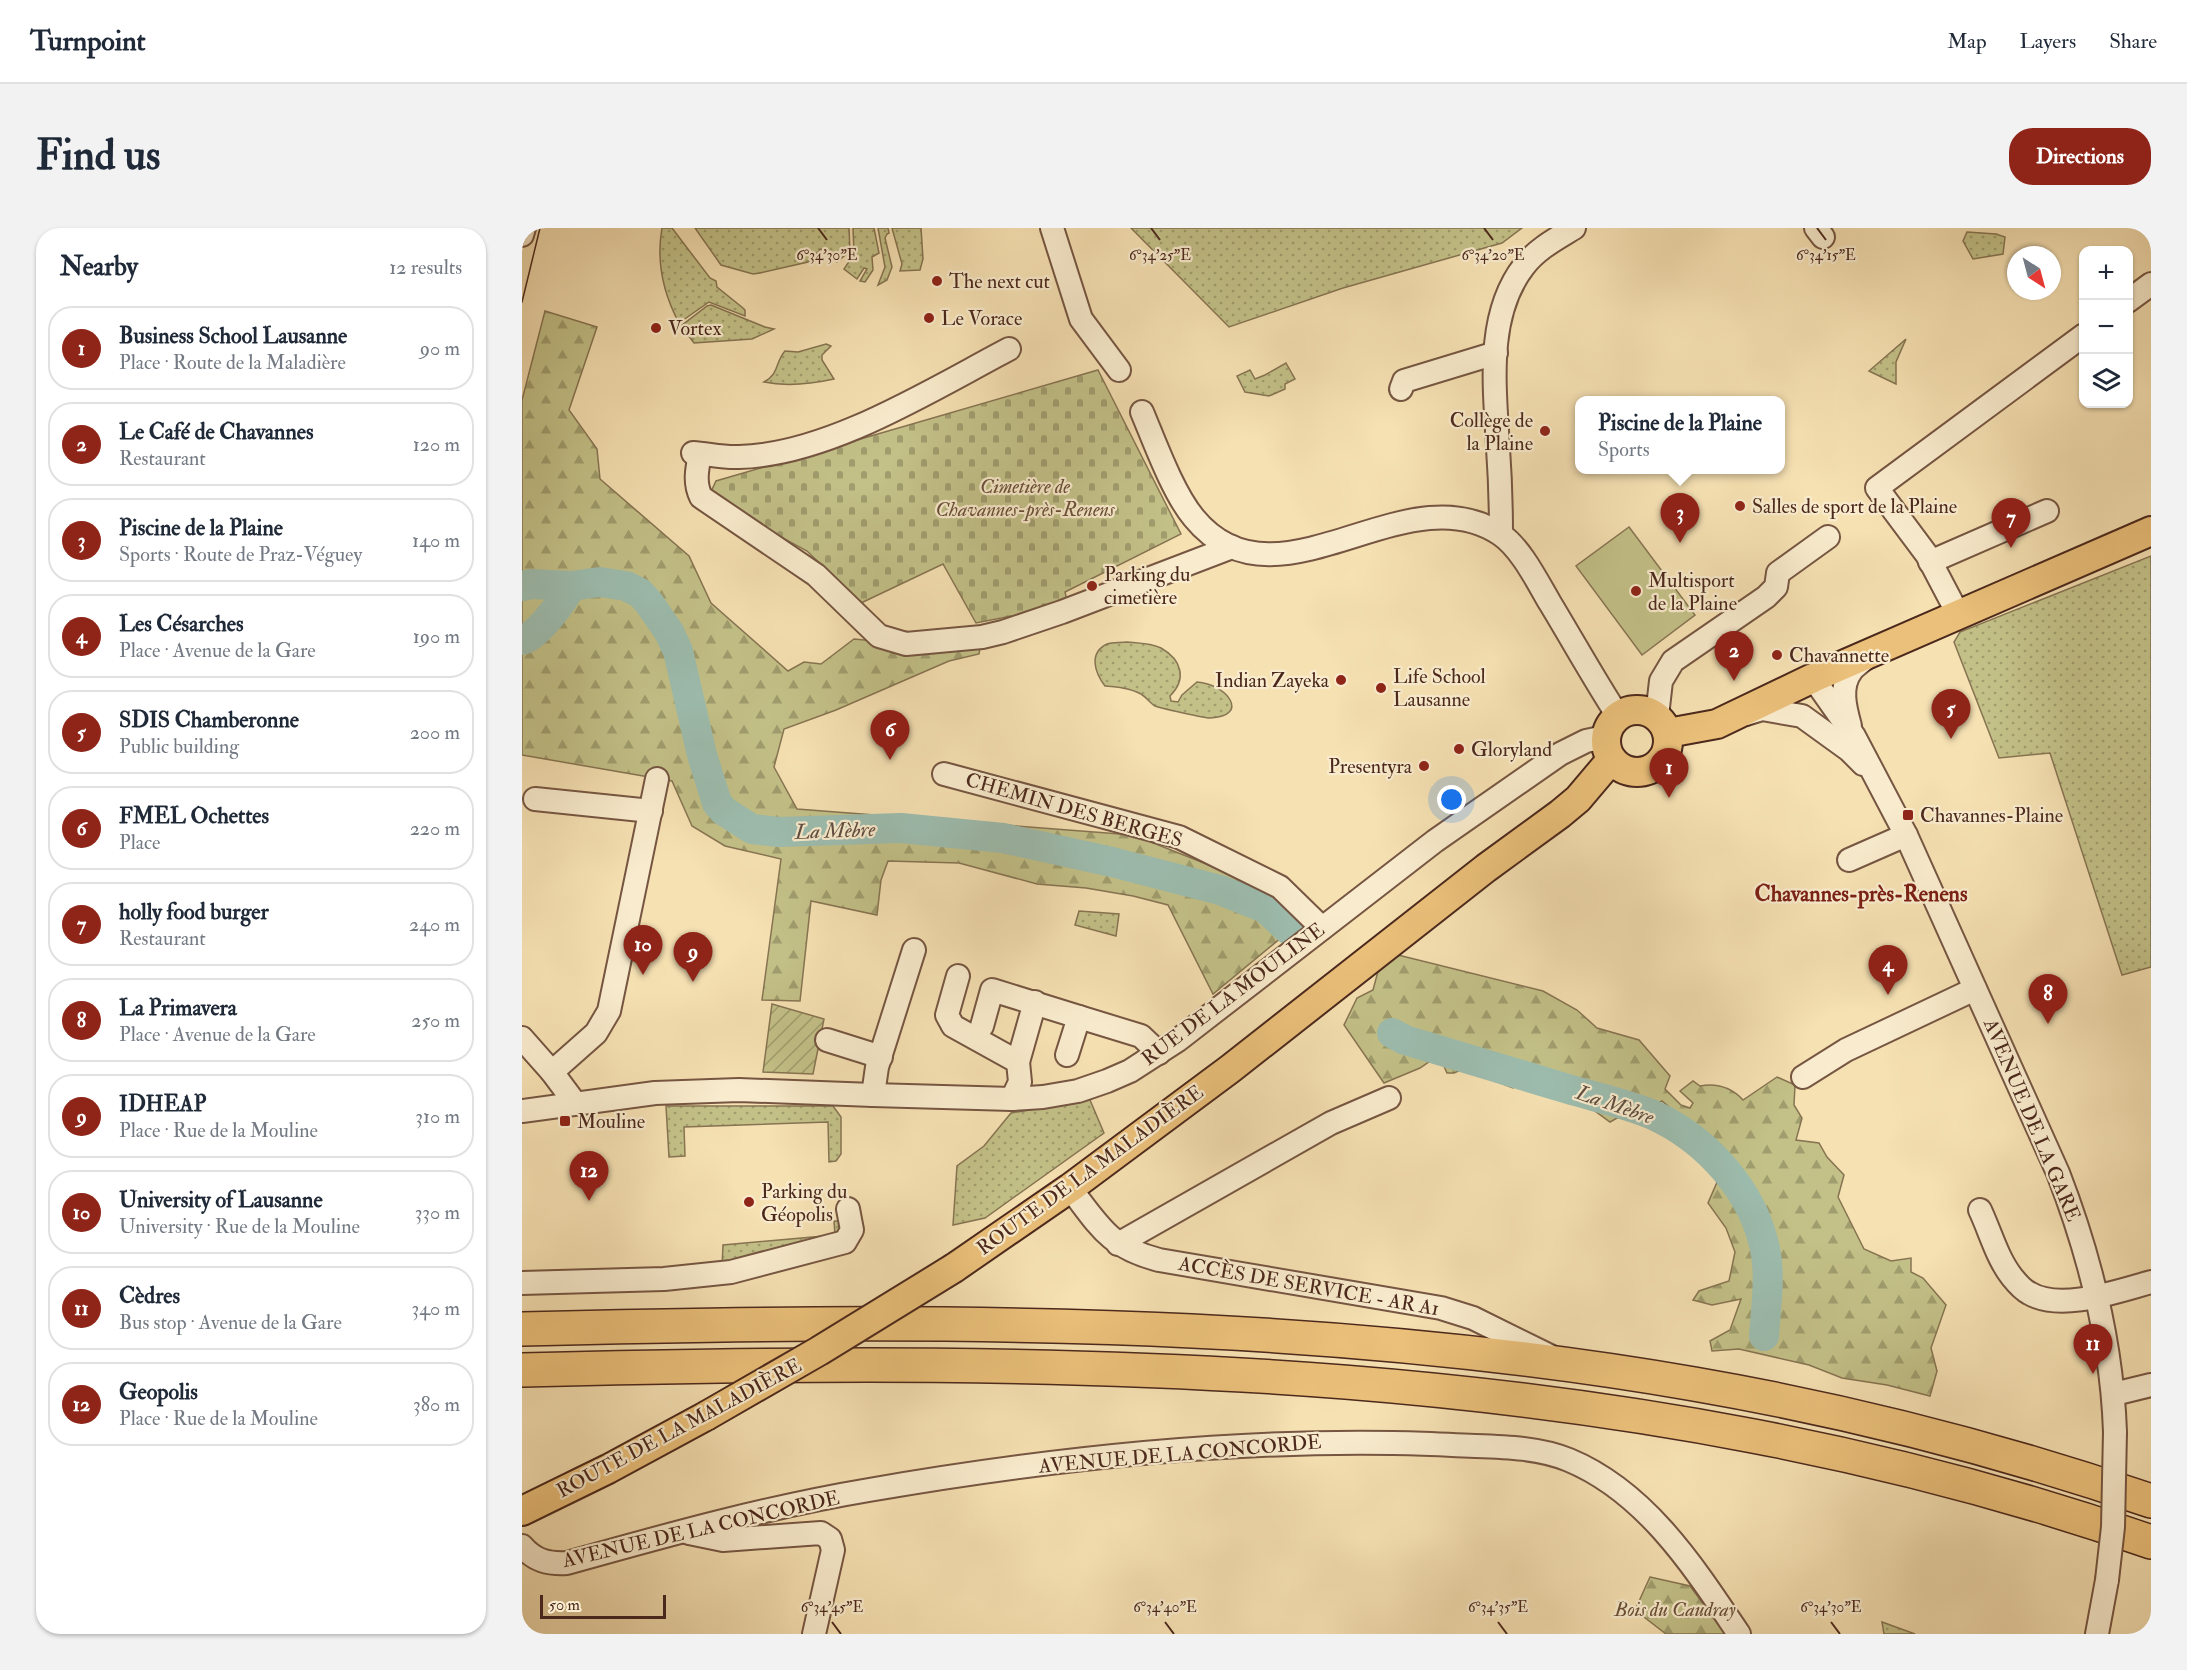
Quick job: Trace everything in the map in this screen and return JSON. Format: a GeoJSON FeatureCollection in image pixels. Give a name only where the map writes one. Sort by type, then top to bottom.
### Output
{"type":"FeatureCollection","features":[{"type":"Feature","properties":{"kind":"highway"},"geometry":{"type":"LineString","coordinates":[[522,1329],[716,1324],[912,1324],[1117,1328],[1320,1339],[1565,1364],[1696,1384],[1865,1418],[2026,1460],[2151,1501]]}},
{"type":"Feature","properties":{"kind":"highway"},"geometry":{"type":"LineString","coordinates":[[522,1371],[729,1365],[1060,1367],[1230,1374],[1470,1393],[1628,1414],[1839,1453],[2016,1499],[2151,1542]]}},
{"type":"Feature","properties":{"kind":"main road"},"geometry":{"type":"LineString","coordinates":[[1662,725],[1717,724],[1813,678],[2151,531]]}},
{"type":"Feature","properties":{"kind":"main road"},"geometry":{"type":"LineString","coordinates":[[1642,710],[1662,725],[1668,744],[1662,759],[1650,770],[1626,771],[1611,738],[1628,711],[1642,710]]}},
{"type":"Feature","properties":{"kind":"main road","name":"ROUTE DE LA MALADIÈRE"},"geometry":{"type":"LineString","coordinates":[[522,1511],[608,1469],[819,1351],[954,1268],[1070,1188],[1230,1069],[1486,868],[1560,814],[1578,799],[1611,738]]}},
{"type":"Feature","properties":{"kind":"street"},"geometry":{"type":"LineString","coordinates":[[522,234],[524,228]]}},
{"type":"Feature","properties":{"kind":"street"},"geometry":{"type":"LineString","coordinates":[[1052,228],[1081,319],[1119,370]]}},
{"type":"Feature","properties":{"kind":"street"},"geometry":{"type":"LineString","coordinates":[[1502,534],[1495,393],[1496,340],[1505,299],[1524,266],[1547,244],[1574,228]]}},
{"type":"Feature","properties":{"kind":"street"},"geometry":{"type":"LineString","coordinates":[[2129,300],[2151,284]]}},
{"type":"Feature","properties":{"kind":"street"},"geometry":{"type":"LineString","coordinates":[[1958,614],[1930,562],[1877,488],[2079,339]]}},
{"type":"Feature","properties":{"kind":"street"},"geometry":{"type":"LineString","coordinates":[[1009,349],[874,420],[795,450],[738,457],[697,453],[697,489],[701,497],[816,575],[879,636],[906,644],[982,637],[1003,632],[1232,547]]}},
{"type":"Feature","properties":{"kind":"street"},"geometry":{"type":"LineString","coordinates":[[1401,389],[1404,381],[1496,353]]}},
{"type":"Feature","properties":{"kind":"street"},"geometry":{"type":"LineString","coordinates":[[1142,412],[1165,466],[1193,517],[1211,536],[1232,547],[1262,556],[1294,553],[1429,516],[1470,519],[1502,534],[1527,565],[1611,738]]}},
{"type":"Feature","properties":{"kind":"street"},"geometry":{"type":"LineString","coordinates":[[1930,562],[2047,511]]}},
{"type":"Feature","properties":{"kind":"street"},"geometry":{"type":"LineString","coordinates":[[1662,725],[1661,681],[1673,661],[1766,597],[1776,586],[1778,573],[1828,537]]}},
{"type":"Feature","properties":{"kind":"street","name":"AVENUE DE LA GARE"},"geometry":{"type":"LineString","coordinates":[[1875,651],[1851,670],[1845,689],[1844,704],[1854,736],[1906,835],[2058,1173],[2075,1216],[2096,1296],[2114,1394],[2115,1432],[2113,1527],[2107,1580],[2097,1634]]}},
{"type":"Feature","properties":{"kind":"street","name":"AVENUE DE LA GARE"},"geometry":{"type":"LineString","coordinates":[[1813,678],[1854,736]]}},
{"type":"Feature","properties":{"kind":"street","name":"AVENUE DE LA GARE"},"geometry":{"type":"LineString","coordinates":[[1717,724],[1762,709],[1802,716],[1849,750],[1871,771]]}},
{"type":"Feature","properties":{"kind":"street","name":"RUE DE LA MOULINE"},"geometry":{"type":"LineString","coordinates":[[522,1111],[655,1093],[739,1089],[1012,1099],[1078,1091],[1130,1071],[1160,1053],[1435,841],[1560,754],[1586,741],[1611,738]]}},
{"type":"Feature","properties":{"kind":"street","name":"CHEMIN DES BERGES"},"geometry":{"type":"LineString","coordinates":[[944,774],[1179,837],[1280,887],[1322,928]]}},
{"type":"Feature","properties":{"kind":"street"},"geometry":{"type":"LineString","coordinates":[[552,1072],[596,1033],[609,1011],[657,779]]}},
{"type":"Feature","properties":{"kind":"street"},"geometry":{"type":"LineString","coordinates":[[535,799],[651,811]]}},
{"type":"Feature","properties":{"kind":"street"},"geometry":{"type":"LineString","coordinates":[[1849,860],[1906,835]]}},
{"type":"Feature","properties":{"kind":"street"},"geometry":{"type":"LineString","coordinates":[[873,1095],[880,1057],[914,950]]}},
{"type":"Feature","properties":{"kind":"street"},"geometry":{"type":"LineString","coordinates":[[958,976],[946,1015],[953,1026],[1018,1062]]}},
{"type":"Feature","properties":{"kind":"street"},"geometry":{"type":"LineString","coordinates":[[1803,1077],[1846,1050],[1975,989]]}},
{"type":"Feature","properties":{"kind":"street"},"geometry":{"type":"LineString","coordinates":[[982,1026],[992,990],[1141,1036],[1160,1053]]}},
{"type":"Feature","properties":{"kind":"street"},"geometry":{"type":"LineString","coordinates":[[1012,1099],[1020,1082],[1018,1062],[1035,1002]]}},
{"type":"Feature","properties":{"kind":"street"},"geometry":{"type":"LineString","coordinates":[[1067,1055],[1079,1017]]}},
{"type":"Feature","properties":{"kind":"street"},"geometry":{"type":"LineString","coordinates":[[522,1038],[575,1103]]}},
{"type":"Feature","properties":{"kind":"street"},"geometry":{"type":"LineString","coordinates":[[827,1040],[880,1057]]}},
{"type":"Feature","properties":{"kind":"street"},"geometry":{"type":"LineString","coordinates":[[1118,1245],[1331,1123],[1389,1098]]}},
{"type":"Feature","properties":{"kind":"street","name":"ACCÈS DE SERVICE - AR A1"},"geometry":{"type":"LineString","coordinates":[[1070,1188],[1096,1222],[1118,1245],[1134,1252],[1159,1260],[1441,1308],[1496,1328],[1565,1364]]}},
{"type":"Feature","properties":{"kind":"street"},"geometry":{"type":"LineString","coordinates":[[522,1283],[663,1279],[731,1272],[845,1242],[852,1230],[848,1209]]}},
{"type":"Feature","properties":{"kind":"street"},"geometry":{"type":"LineString","coordinates":[[1980,1210],[2000,1256],[2012,1276],[2028,1293],[2054,1301],[2096,1296],[2146,1280]]}},
{"type":"Feature","properties":{"kind":"street"},"geometry":{"type":"LineString","coordinates":[[2114,1394],[2151,1385]]}},
{"type":"Feature","properties":{"kind":"street","name":"AVENUE DE LA CONCORDE"},"geometry":{"type":"LineString","coordinates":[[522,1546],[541,1561],[552,1564],[567,1563],[679,1532],[868,1490],[1120,1455],[1328,1442],[1504,1447],[1548,1452],[1567,1459],[1611,1482],[1636,1502],[1662,1530],[1739,1634]]}},
{"type":"Feature","properties":{"kind":"street"},"geometry":{"type":"LineString","coordinates":[[679,1532],[723,1540],[822,1533],[830,1539],[833,1550],[814,1634]]}},
{"type":"Feature","properties":{"kind":"green space"},"geometry":{"type":"Polygon","coordinates":[[[662,228],[672,228],[710,278],[716,281],[717,287],[745,310],[745,316],[709,302],[679,323],[662,277],[660,241],[662,228]]]}},
{"type":"Feature","properties":{"kind":"green space"},"geometry":{"type":"Polygon","coordinates":[[[695,228],[849,228],[850,251],[837,262],[821,249],[808,262],[753,274],[721,265],[695,228]]]}},
{"type":"Feature","properties":{"kind":"green space"},"geometry":{"type":"Polygon","coordinates":[[[853,228],[874,228],[879,253],[872,257],[873,270],[865,282],[860,281],[867,269],[864,268],[857,279],[844,269],[854,254],[853,228]]]}},
{"type":"Feature","properties":{"kind":"green space"},"geometry":{"type":"Polygon","coordinates":[[[878,228],[888,228],[889,233],[885,238],[892,267],[887,280],[878,285],[885,267],[878,228]]]}},
{"type":"Feature","properties":{"kind":"green space"},"geometry":{"type":"Polygon","coordinates":[[[892,228],[921,228],[923,259],[920,270],[900,271],[902,264],[892,228]]]}},
{"type":"Feature","properties":{"kind":"green space"},"geometry":{"type":"Polygon","coordinates":[[[1131,228],[1522,228],[1502,243],[1343,288],[1229,327],[1131,228]]]}},
{"type":"Feature","properties":{"kind":"green space"},"geometry":{"type":"Polygon","coordinates":[[[1967,232],[1996,234],[2005,237],[2003,254],[1973,259],[1963,241],[1967,232]]]}},
{"type":"Feature","properties":{"kind":"green space"},"geometry":{"type":"Polygon","coordinates":[[[711,305],[774,329],[752,339],[694,343],[681,326],[711,305]]]}},
{"type":"Feature","properties":{"kind":"green space"},"geometry":{"type":"Polygon","coordinates":[[[545,311],[597,327],[569,410],[597,449],[600,479],[689,556],[711,603],[788,671],[804,662],[821,664],[854,639],[906,644],[982,637],[979,654],[949,661],[836,710],[784,729],[774,767],[797,809],[1133,835],[1214,867],[1273,895],[1298,921],[1293,928],[1213,994],[1168,905],[1086,888],[1037,884],[959,863],[888,861],[881,880],[877,915],[811,901],[800,1001],[762,1000],[781,859],[725,846],[692,826],[672,781],[522,755],[522,400],[545,311]]]}},
{"type":"Feature","properties":{"kind":"green space"},"geometry":{"type":"Polygon","coordinates":[[[1906,339],[1896,362],[1896,384],[1869,371],[1906,339]]]}},
{"type":"Feature","properties":{"kind":"green space"},"geometry":{"type":"Polygon","coordinates":[[[826,344],[831,346],[822,355],[822,360],[834,379],[799,384],[764,382],[773,375],[785,351],[798,352],[826,344]]]}},
{"type":"Feature","properties":{"kind":"green space"},"geometry":{"type":"Polygon","coordinates":[[[1286,363],[1295,379],[1285,384],[1285,389],[1269,396],[1245,392],[1237,376],[1250,370],[1255,379],[1286,363]]]}},
{"type":"Feature","properties":{"kind":"green space","name":"Cimetière de Chavannes-près-Renens"},"geometry":{"type":"Polygon","coordinates":[[[1098,370],[1181,534],[1065,592],[1068,605],[976,623],[943,564],[861,603],[807,551],[709,496],[716,481],[1098,370]]]}},
{"type":"Feature","properties":{"kind":"green space","name":"Multisport de la Plaine"},"geometry":{"type":"Polygon","coordinates":[[[1629,527],[1695,615],[1642,655],[1576,566],[1629,527]]]}},
{"type":"Feature","properties":{"kind":"green space"},"geometry":{"type":"Polygon","coordinates":[[[2151,556],[2151,967],[2122,975],[2050,753],[1999,758],[1954,642],[1960,632],[2151,556]]]}},
{"type":"Feature","properties":{"kind":"green space"},"geometry":{"type":"Polygon","coordinates":[[[1127,642],[1157,646],[1174,658],[1180,670],[1180,677],[1179,683],[1170,696],[1171,701],[1178,702],[1182,695],[1197,682],[1208,684],[1217,688],[1230,700],[1232,706],[1229,712],[1210,718],[1191,715],[1155,706],[1143,695],[1132,690],[1105,686],[1096,669],[1097,653],[1107,644],[1127,642]]]}},
{"type":"Feature","properties":{"kind":"green space"},"geometry":{"type":"Polygon","coordinates":[[[1079,911],[1119,914],[1116,936],[1075,925],[1079,911]]]}},
{"type":"Feature","properties":{"kind":"green space"},"geometry":{"type":"Polygon","coordinates":[[[1394,954],[1543,991],[1577,1010],[1597,1028],[1639,1040],[1670,1076],[1665,1089],[1681,1105],[1690,1108],[1693,1103],[1680,1091],[1693,1081],[1700,1086],[1723,1087],[1734,1092],[1743,1100],[1777,1077],[1795,1085],[1794,1105],[1802,1118],[1796,1140],[1819,1143],[1827,1157],[1844,1175],[1838,1197],[1864,1249],[1891,1261],[1911,1258],[1911,1272],[1923,1278],[1946,1305],[1931,1348],[1937,1371],[1930,1396],[1887,1385],[1842,1378],[1809,1365],[1739,1349],[1712,1351],[1710,1341],[1730,1330],[1741,1299],[1712,1305],[1693,1300],[1699,1291],[1729,1281],[1735,1252],[1726,1228],[1708,1203],[1724,1166],[1700,1134],[1662,1101],[1641,1114],[1623,1107],[1619,1117],[1610,1122],[1595,1111],[1594,1100],[1567,1097],[1563,1090],[1522,1079],[1513,1088],[1463,1069],[1447,1073],[1439,1055],[1420,1068],[1384,1083],[1344,1025],[1357,998],[1373,990],[1381,960],[1394,954]]]}},
{"type":"Feature","properties":{"kind":"green space"},"geometry":{"type":"Polygon","coordinates":[[[772,1004],[824,1019],[813,1074],[763,1072],[772,1004]]]}},
{"type":"Feature","properties":{"kind":"green space"},"geometry":{"type":"Polygon","coordinates":[[[1090,1100],[1104,1133],[985,1218],[953,1225],[957,1166],[984,1146],[1011,1113],[1090,1100]]]}},
{"type":"Feature","properties":{"kind":"green space"},"geometry":{"type":"Polygon","coordinates":[[[666,1106],[833,1106],[841,1117],[841,1154],[836,1161],[829,1162],[828,1122],[684,1127],[685,1156],[669,1157],[666,1106]]]}},
{"type":"Feature","properties":{"kind":"green space"},"geometry":{"type":"Polygon","coordinates":[[[834,1221],[844,1221],[846,1232],[722,1267],[723,1245],[835,1235],[834,1221]]]}},
{"type":"Feature","properties":{"kind":"green space","name":"Bois du Caudray"},"geometry":{"type":"Polygon","coordinates":[[[1650,1577],[1690,1586],[1726,1634],[1666,1634],[1635,1610],[1650,1577]]]}},
{"type":"Feature","properties":{"kind":"green space"},"geometry":{"type":"Polygon","coordinates":[[[1882,1622],[1915,1634],[1884,1634],[1882,1622]]]}},
{"type":"Feature","properties":{"kind":"waterway","name":"La Mèbre"},"geometry":{"type":"LineString","coordinates":[[522,586],[531,584],[571,586],[600,582],[626,586],[640,593],[669,632],[678,651],[702,755],[717,803],[724,811],[752,829],[779,832],[901,828],[1003,838],[1112,862],[1220,890],[1265,908],[1289,930]]}},
{"type":"Feature","properties":{"kind":"waterway"},"geometry":{"type":"LineString","coordinates":[[522,640],[542,625],[571,586]]}},
{"type":"Feature","properties":{"kind":"waterway","name":"La Mèbre"},"geometry":{"type":"LineString","coordinates":[[1392,1033],[1405,1040],[1641,1110],[1672,1125],[1691,1138],[1709,1153],[1740,1189],[1760,1231],[1768,1274],[1764,1336]]}},
{"type":"Feature","properties":{"kind":"tram line"},"geometry":{"type":"LineString","coordinates":[[522,302],[540,228]]}},
{"type":"Feature","properties":{"kind":"place","name":"The next cut"},"geometry":{"type":"Point","coordinates":[937,281]}},
{"type":"Feature","properties":{"kind":"place","name":"Le Vorace"},"geometry":{"type":"Point","coordinates":[929,318]}},
{"type":"Feature","properties":{"kind":"place","name":"Vortex"},"geometry":{"type":"Point","coordinates":[656,328]}},
{"type":"Feature","properties":{"kind":"place","name":"Collège de la Plaine"},"geometry":{"type":"Point","coordinates":[1545,431]}},
{"type":"Feature","properties":{"kind":"place","name":"Salles de sport de la Plaine"},"geometry":{"type":"Point","coordinates":[1740,506]}},
{"type":"Feature","properties":{"kind":"place","name":"Piscine de la Plaine"},"geometry":{"type":"Point","coordinates":[1680,543]}},
{"type":"Feature","properties":{"kind":"place","name":"holly food burger"},"geometry":{"type":"Point","coordinates":[2011,548]}},
{"type":"Feature","properties":{"kind":"place","name":"Parking du cimetière"},"geometry":{"type":"Point","coordinates":[1092,586]}},
{"type":"Feature","properties":{"kind":"place","name":"Multisport de la Plaine"},"geometry":{"type":"Point","coordinates":[1636,591]}},
{"type":"Feature","properties":{"kind":"place","name":"Chavannette"},"geometry":{"type":"Point","coordinates":[1777,655]}},
{"type":"Feature","properties":{"kind":"place","name":"Indian Zayeka"},"geometry":{"type":"Point","coordinates":[1341,680]}},
{"type":"Feature","properties":{"kind":"place","name":"Le Café de Chavannes"},"geometry":{"type":"Point","coordinates":[1734,681]}},
{"type":"Feature","properties":{"kind":"place","name":"Life School Lausanne"},"geometry":{"type":"Point","coordinates":[1381,688]}},
{"type":"Feature","properties":{"kind":"place","name":"SDIS Chamberonne"},"geometry":{"type":"Point","coordinates":[1951,739]}},
{"type":"Feature","properties":{"kind":"place","name":"Gloryland"},"geometry":{"type":"Point","coordinates":[1459,749]}},
{"type":"Feature","properties":{"kind":"place","name":"FMEL Ochettes"},"geometry":{"type":"Point","coordinates":[890,760]}},
{"type":"Feature","properties":{"kind":"place","name":"Presentyra"},"geometry":{"type":"Point","coordinates":[1424,766]}},
{"type":"Feature","properties":{"kind":"place","name":"Business School Lausanne"},"geometry":{"type":"Point","coordinates":[1669,798]}},
{"type":"Feature","properties":{"kind":"place","name":"Chavannes-Plaine"},"geometry":{"type":"Point","coordinates":[1908,815]}},
{"type":"Feature","properties":{"kind":"place","name":"University of Lausanne"},"geometry":{"type":"Point","coordinates":[643,975]}},
{"type":"Feature","properties":{"kind":"place","name":"IDHEAP"},"geometry":{"type":"Point","coordinates":[693,982]}},
{"type":"Feature","properties":{"kind":"place","name":"Les Césarches"},"geometry":{"type":"Point","coordinates":[1888,995]}},
{"type":"Feature","properties":{"kind":"place","name":"La Primavera"},"geometry":{"type":"Point","coordinates":[2048,1024]}},
{"type":"Feature","properties":{"kind":"place","name":"Mouline"},"geometry":{"type":"Point","coordinates":[565,1121]}},
{"type":"Feature","properties":{"kind":"place","name":"Geopolis"},"geometry":{"type":"Point","coordinates":[589,1201]}},
{"type":"Feature","properties":{"kind":"place","name":"Parking du Géopolis"},"geometry":{"type":"Point","coordinates":[749,1202]}},
{"type":"Feature","properties":{"kind":"place","name":"Cèdres"},"geometry":{"type":"Point","coordinates":[2093,1374]}},
{"type":"Feature","properties":{"kind":"district","name":"Chavannes-près-Renens"},"geometry":{"type":"Point","coordinates":[1861,894]}}]}
